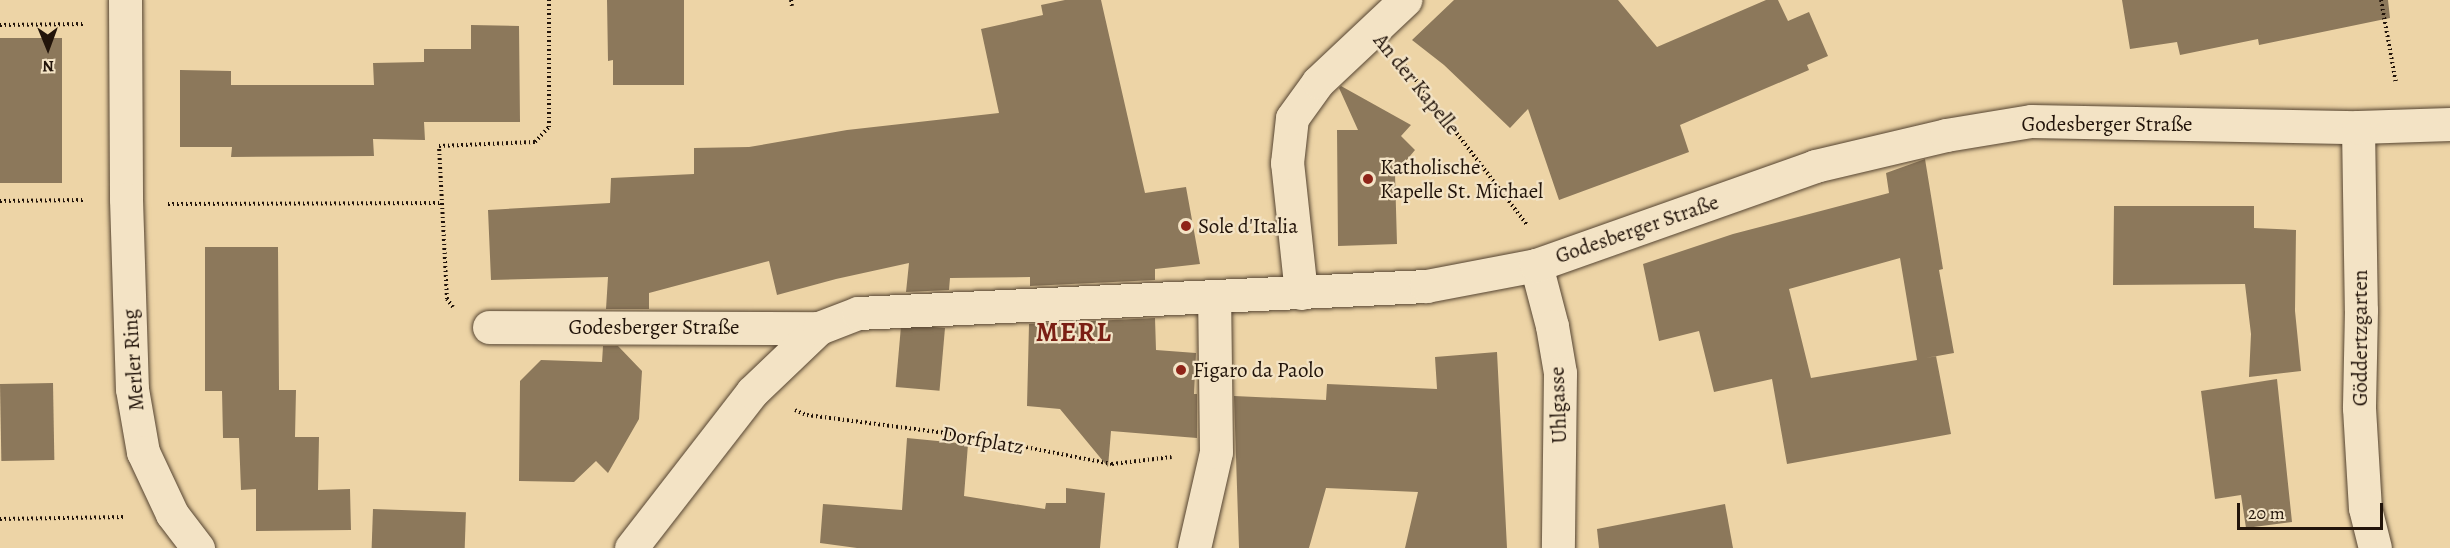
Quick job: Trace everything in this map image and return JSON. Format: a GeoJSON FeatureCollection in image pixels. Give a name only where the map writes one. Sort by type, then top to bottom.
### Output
{"type":"FeatureCollection","features":[{"type":"Feature","properties":{"kind":"street"},"geometry":{"type":"LineString","coordinates":[[1376,27],[1406,0]]}},
{"type":"Feature","properties":{"kind":"street","name":"Merler Ring"},"geometry":{"type":"LineString","coordinates":[[125,12],[126,199],[132,389],[142,452],[172,514],[198,548]]}},
{"type":"Feature","properties":{"kind":"street","name":"An der Kapelle"},"geometry":{"type":"LineString","coordinates":[[1301,293],[1287,163],[1292,118],[1318,82],[1376,27]]}},
{"type":"Feature","properties":{"kind":"street","name":"Godesberger Straße"},"geometry":{"type":"LineString","coordinates":[[489,327],[819,328],[858,313],[1426,286],[1544,262],[1815,166],[1957,133],[2031,121],[2358,128],[2450,124]]}},
{"type":"Feature","properties":{"kind":"street","name":"Göddertzgarten"},"geometry":{"type":"LineString","coordinates":[[2358,128],[2360,408],[2365,508],[2375,548]]}},
{"type":"Feature","properties":{"kind":"street","name":"Uhlgasse"},"geometry":{"type":"LineString","coordinates":[[1544,262],[1560,373],[1558,548]]}},
{"type":"Feature","properties":{"kind":"street"},"geometry":{"type":"LineString","coordinates":[[1194,548],[1216,452],[1214,297]]}},
{"type":"Feature","properties":{"kind":"street","name":"Godesberger Straße"},"geometry":{"type":"LineString","coordinates":[[631,548],[753,392],[819,328]]}},
{"type":"Feature","properties":{"kind":"path"},"geometry":{"type":"LineString","coordinates":[[489,327],[462,319],[447,299],[439,146],[535,142],[549,127],[549,0]]}},
{"type":"Feature","properties":{"kind":"path"},"geometry":{"type":"LineString","coordinates":[[2381,0],[2391,47],[2400,126]]}},
{"type":"Feature","properties":{"kind":"path"},"geometry":{"type":"LineString","coordinates":[[0,25],[125,12]]}},
{"type":"Feature","properties":{"kind":"path","name":"An der Kapelle"},"geometry":{"type":"LineString","coordinates":[[1376,27],[1544,262]]}},
{"type":"Feature","properties":{"kind":"path"},"geometry":{"type":"LineString","coordinates":[[0,201],[126,199],[180,206],[441,203]]}},
{"type":"Feature","properties":{"kind":"path","name":"Dorfplatz"},"geometry":{"type":"LineString","coordinates":[[753,392],[807,415],[969,436],[1112,464],[1216,452]]}},
{"type":"Feature","properties":{"kind":"path"},"geometry":{"type":"LineString","coordinates":[[0,519],[172,514]]}},
{"type":"Feature","properties":{"kind":"building"},"geometry":{"type":"Polygon","coordinates":[[[607,0],[684,0],[684,85],[613,85],[613,60],[608,61],[607,0]]]}},
{"type":"Feature","properties":{"kind":"building"},"geometry":{"type":"Polygon","coordinates":[[[1065,0],[1101,0],[1145,193],[1186,187],[1200,264],[1155,269],[1155,280],[1030,286],[1030,277],[950,278],[949,290],[906,292],[909,263],[777,295],[769,261],[649,293],[649,309],[606,309],[608,277],[491,280],[488,210],[610,203],[611,178],[694,174],[694,148],[749,147],[847,130],[999,113],[981,29],[1043,15],[1041,5],[1065,0]]]}},
{"type":"Feature","properties":{"kind":"building"},"geometry":{"type":"Polygon","coordinates":[[[1454,0],[1618,0],[1657,47],[1766,0],[1778,0],[1788,21],[1809,12],[1828,56],[1807,65],[1809,70],[1680,125],[1689,152],[1559,200],[1528,109],[1510,128],[1444,65],[1412,40],[1454,0]]]}},
{"type":"Feature","properties":{"kind":"building"},"geometry":{"type":"Polygon","coordinates":[[[2122,0],[2388,0],[2390,18],[2259,45],[2258,39],[2180,55],[2177,42],[2130,49],[2122,0]]]}},
{"type":"Feature","properties":{"kind":"building"},"geometry":{"type":"Polygon","coordinates":[[[471,25],[519,26],[520,122],[424,122],[425,140],[373,139],[374,156],[231,157],[232,147],[180,147],[180,70],[231,71],[231,85],[374,85],[373,63],[424,62],[424,49],[471,49],[471,25]]]}},
{"type":"Feature","properties":{"kind":"building"},"geometry":{"type":"Polygon","coordinates":[[[0,38],[62,38],[62,183],[0,183],[0,38]]]}},
{"type":"Feature","properties":{"kind":"building","name":"Katholische Kapelle St. Michael"},"geometry":{"type":"Polygon","coordinates":[[[1341,86],[1411,125],[1401,136],[1415,150],[1395,174],[1397,244],[1338,246],[1337,130],[1358,130],[1339,88],[1341,86]]]}},
{"type":"Feature","properties":{"kind":"building"},"geometry":{"type":"Polygon","coordinates":[[[1925,159],[1943,269],[1939,270],[1954,353],[1936,356],[1951,434],[1787,464],[1772,379],[1714,392],[1699,331],[1659,341],[1643,264],[1733,234],[1889,193],[1886,173],[1925,159]],[[1900,258],[1789,289],[1811,378],[1917,360],[1900,258]]]}},
{"type":"Feature","properties":{"kind":"building"},"geometry":{"type":"Polygon","coordinates":[[[2114,206],[2254,206],[2254,228],[2296,230],[2295,311],[2301,371],[2249,377],[2251,334],[2245,284],[2113,285],[2114,206]]]}},
{"type":"Feature","properties":{"kind":"building"},"geometry":{"type":"Polygon","coordinates":[[[205,247],[278,247],[279,390],[296,390],[295,437],[319,437],[318,490],[350,489],[351,530],[256,531],[256,489],[241,490],[239,438],[223,438],[222,391],[205,391],[205,247]]]}},
{"type":"Feature","properties":{"kind":"building"},"geometry":{"type":"Polygon","coordinates":[[[1155,318],[1156,350],[1196,353],[1194,394],[1197,394],[1197,438],[1111,431],[1108,467],[1060,409],[1027,406],[1029,324],[1155,318]]]}},
{"type":"Feature","properties":{"kind":"building"},"geometry":{"type":"Polygon","coordinates":[[[901,324],[945,328],[940,391],[896,387],[901,324]]]}},
{"type":"Feature","properties":{"kind":"building"},"geometry":{"type":"Polygon","coordinates":[[[603,346],[618,346],[642,371],[639,419],[608,473],[596,461],[574,482],[519,481],[520,381],[541,360],[602,362],[603,346]]]}},
{"type":"Feature","properties":{"kind":"building"},"geometry":{"type":"Polygon","coordinates":[[[1497,352],[1507,548],[1405,548],[1418,492],[1326,488],[1309,548],[1239,548],[1234,396],[1326,400],[1327,384],[1437,389],[1435,357],[1497,352]]]}},
{"type":"Feature","properties":{"kind":"building"},"geometry":{"type":"Polygon","coordinates":[[[2277,379],[2292,522],[2246,528],[2241,495],[2215,499],[2201,391],[2277,379]]]}},
{"type":"Feature","properties":{"kind":"building"},"geometry":{"type":"Polygon","coordinates":[[[53,383],[54,460],[1,461],[0,384],[53,383]]]}},
{"type":"Feature","properties":{"kind":"building"},"geometry":{"type":"Polygon","coordinates":[[[907,438],[968,444],[964,496],[1045,509],[1046,503],[1066,503],[1066,488],[1105,493],[1100,548],[857,548],[820,543],[823,504],[902,510],[907,438]]]}},
{"type":"Feature","properties":{"kind":"building"},"geometry":{"type":"Polygon","coordinates":[[[1725,504],[1733,548],[1599,548],[1597,529],[1725,504]]]}},
{"type":"Feature","properties":{"kind":"building"},"geometry":{"type":"Polygon","coordinates":[[[373,509],[466,512],[465,548],[372,548],[373,509]]]}},
{"type":"Feature","properties":{"kind":"place","name":"Katholische Kapelle St. Michael"},"geometry":{"type":"Point","coordinates":[1368,179]}},
{"type":"Feature","properties":{"kind":"place","name":"Sole d'Italia"},"geometry":{"type":"Point","coordinates":[1186,226]}},
{"type":"Feature","properties":{"kind":"place","name":"Figaro da Paolo"},"geometry":{"type":"Point","coordinates":[1181,370]}},
{"type":"Feature","properties":{"kind":"district","name":"MERL"},"geometry":{"type":"Point","coordinates":[1074,333]}}]}
